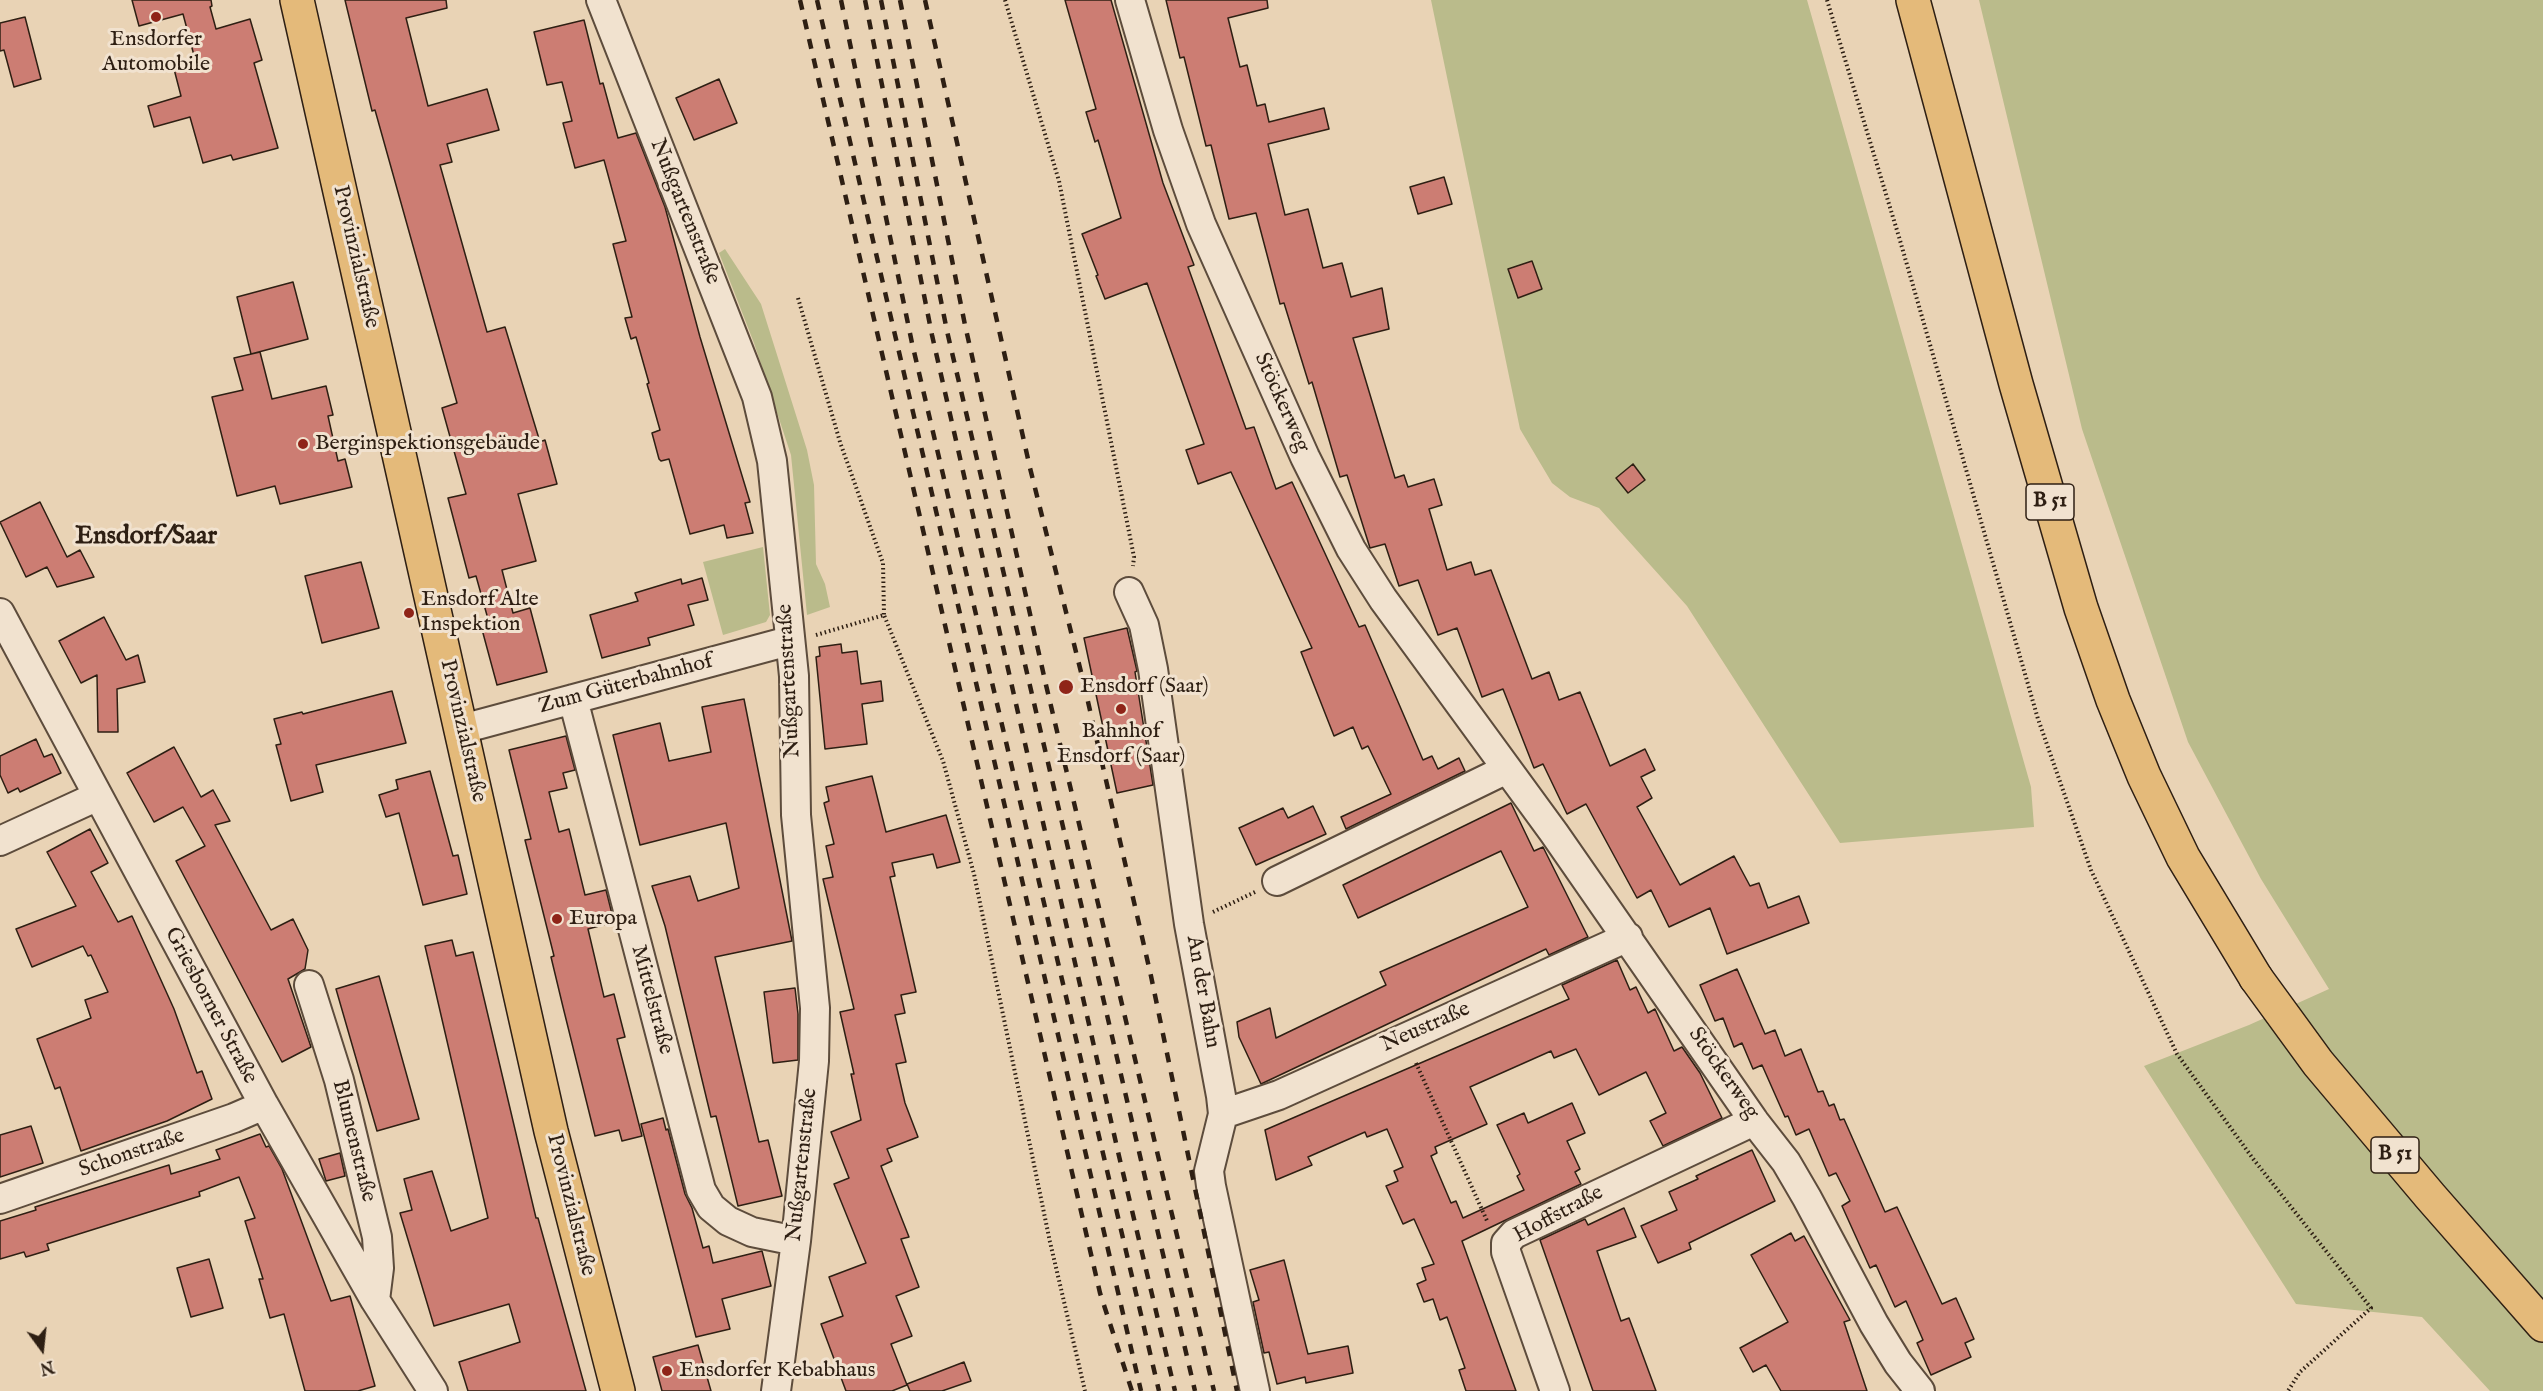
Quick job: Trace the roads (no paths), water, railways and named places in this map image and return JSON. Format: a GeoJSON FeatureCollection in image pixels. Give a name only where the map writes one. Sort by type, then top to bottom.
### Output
{"type":"FeatureCollection","features":[{"type":"Feature","properties":{"kind":"main road","name":"Provinzialstraße"},"geometry":{"type":"LineString","coordinates":[[297,0],[551,1131],[618,1391]]}},
{"type":"Feature","properties":{"kind":"main road","name":"B 51"},"geometry":{"type":"LineString","coordinates":[[1913,0],[2016,384],[2081,608],[2113,700],[2144,776],[2184,857],[2256,978],[2318,1063],[2543,1325]]}},
{"type":"Feature","properties":{"kind":"street","name":"Nußgartenstraße"},"geometry":{"type":"LineString","coordinates":[[601,0],[757,397],[772,461],[794,676],[796,815],[814,1008],[814,1062],[796,1241],[776,1391]]}},
{"type":"Feature","properties":{"kind":"street","name":"Stöckerweg"},"geometry":{"type":"LineString","coordinates":[[1130,0],[1168,130],[1201,224],[1320,487],[1351,549],[1383,598],[1628,937],[1754,1120],[1786,1162],[1874,1324],[1898,1363],[1920,1391]]}},
{"type":"Feature","properties":{"kind":"street","name":"An der Bahn"},"geometry":{"type":"LineString","coordinates":[[1129,592],[1144,625],[1152,669],[1189,924],[1223,1114],[1209,1171],[1255,1391]]}},
{"type":"Feature","properties":{"kind":"street","name":"Griesborner Straße"},"geometry":{"type":"LineString","coordinates":[[0,613],[264,1105],[375,1300],[433,1391]]}},
{"type":"Feature","properties":{"kind":"street","name":"Zum Güterbahnhof"},"geometry":{"type":"LineString","coordinates":[[462,729],[789,641]]}},
{"type":"Feature","properties":{"kind":"street","name":"Mittelstraße"},"geometry":{"type":"LineString","coordinates":[[573,699],[701,1190],[711,1208],[728,1221],[752,1232],[796,1241]]}},
{"type":"Feature","properties":{"kind":"street"},"geometry":{"type":"LineString","coordinates":[[1277,881],[1507,769]]}},
{"type":"Feature","properties":{"kind":"street"},"geometry":{"type":"LineString","coordinates":[[0,841],[98,796]]}},
{"type":"Feature","properties":{"kind":"street","name":"Neustraße"},"geometry":{"type":"LineString","coordinates":[[1223,1114],[1280,1095],[1628,937]]}},
{"type":"Feature","properties":{"kind":"street","name":"Blumenstraße"},"geometry":{"type":"LineString","coordinates":[[309,985],[339,1080],[377,1237],[379,1268],[375,1300]]}},
{"type":"Feature","properties":{"kind":"street","name":"Schonstraße"},"geometry":{"type":"LineString","coordinates":[[0,1199],[234,1119],[264,1105]]}},
{"type":"Feature","properties":{"kind":"street","name":"Hoffstraße"},"geometry":{"type":"LineString","coordinates":[[1555,1391],[1506,1251],[1506,1243],[1514,1234],[1754,1120]]}},
{"type":"Feature","properties":{"kind":"railway"},"geometry":{"type":"LineString","coordinates":[[800,0],[1100,1293],[1132,1391]]}},
{"type":"Feature","properties":{"kind":"railway"},"geometry":{"type":"LineString","coordinates":[[817,0],[1141,1391]]}},
{"type":"Feature","properties":{"kind":"railway"},"geometry":{"type":"LineString","coordinates":[[841,0],[912,343],[1159,1391]]}},
{"type":"Feature","properties":{"kind":"railway"},"geometry":{"type":"LineString","coordinates":[[865,0],[932,335],[1119,1156],[1175,1391]]}},
{"type":"Feature","properties":{"kind":"railway"},"geometry":{"type":"LineString","coordinates":[[881,0],[947,331],[1195,1391]]}},
{"type":"Feature","properties":{"kind":"railway"},"geometry":{"type":"LineString","coordinates":[[900,0],[965,325],[1046,685],[1214,1391]]}},
{"type":"Feature","properties":{"kind":"railway"},"geometry":{"type":"LineString","coordinates":[[925,0],[1030,468],[1083,680],[1151,976],[1237,1391]]}},
{"type":"Feature","properties":{"kind":"place","name":"Ensdorfer Automobile"},"geometry":{"type":"Point","coordinates":[156,17]}},
{"type":"Feature","properties":{"kind":"place","name":"Berginspektionsgebäude"},"geometry":{"type":"Point","coordinates":[303,444]}},
{"type":"Feature","properties":{"kind":"place","name":"Ensdorf Alte Inspektion"},"geometry":{"type":"Point","coordinates":[409,613]}},
{"type":"Feature","properties":{"kind":"place","name":"Ensdorf (Saar)"},"geometry":{"type":"Point","coordinates":[1066,687]}},
{"type":"Feature","properties":{"kind":"place","name":"Bahnhof Ensdorf (Saar)"},"geometry":{"type":"Point","coordinates":[1121,709]}},
{"type":"Feature","properties":{"kind":"place","name":"Europa"},"geometry":{"type":"Point","coordinates":[557,919]}},
{"type":"Feature","properties":{"kind":"place","name":"Ensdorfer Kebabhaus"},"geometry":{"type":"Point","coordinates":[667,1371]}},
{"type":"Feature","properties":{"kind":"district","name":"Ensdorf/Saar"},"geometry":{"type":"Point","coordinates":[146,538]}}]}
